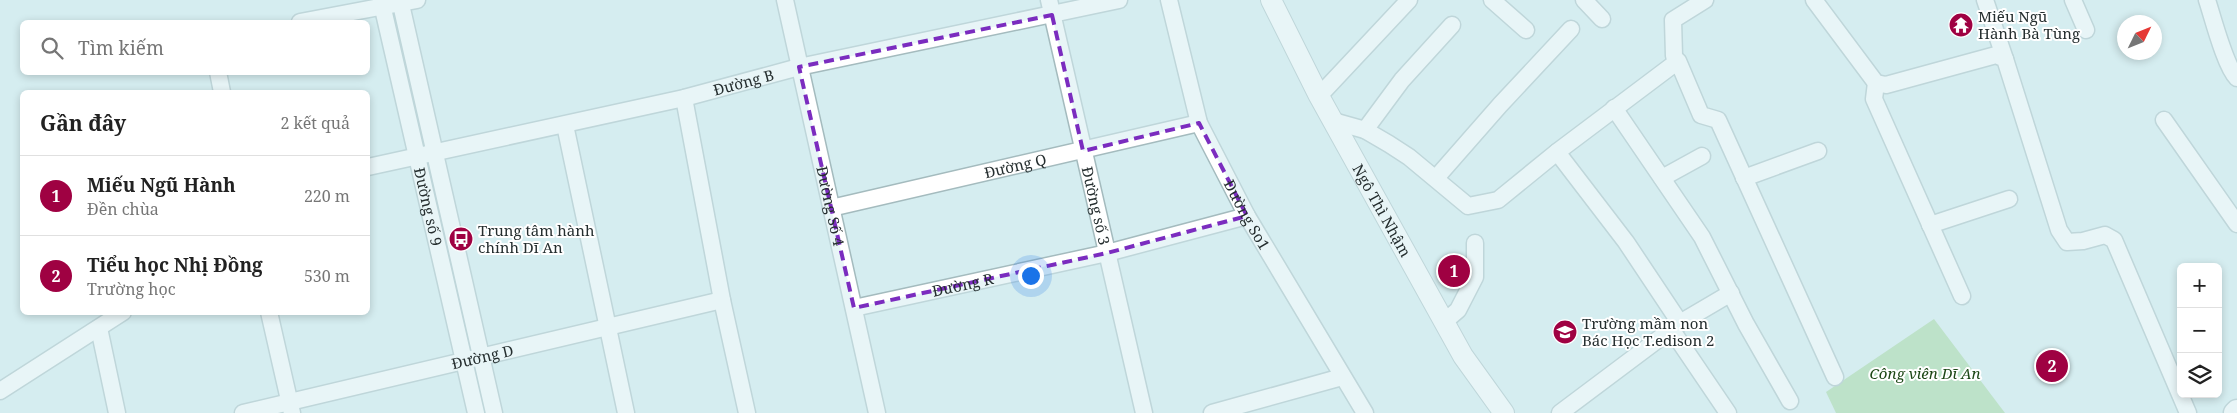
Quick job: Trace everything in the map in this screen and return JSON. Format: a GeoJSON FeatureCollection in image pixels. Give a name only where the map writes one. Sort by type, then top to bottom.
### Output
{"type":"FeatureCollection","features":[{"type":"Feature","properties":{"kind":"street"},"geometry":{"type":"LineString","coordinates":[[309,20],[382,3],[417,0]]}},
{"type":"Feature","properties":{"kind":"street","name":"Đường Số 4"},"geometry":{"type":"LineString","coordinates":[[785,0],[877,413]]}},
{"type":"Feature","properties":{"kind":"street","name":"Đường B"},"geometry":{"type":"LineString","coordinates":[[370,167],[684,98],[799,66],[1050,8],[1119,0]]}},
{"type":"Feature","properties":{"kind":"street","name":"Đường So1"},"geometry":{"type":"LineString","coordinates":[[1169,0],[1199,123],[1247,216],[1365,413]]}},
{"type":"Feature","properties":{"kind":"street","name":"Ngô Thì Nhậm"},"geometry":{"type":"LineString","coordinates":[[1271,0],[1319,96],[1462,356],[1504,413]]}},
{"type":"Feature","properties":{"kind":"street"},"geometry":{"type":"LineString","coordinates":[[1319,96],[1408,0]]}},
{"type":"Feature","properties":{"kind":"street"},"geometry":{"type":"LineString","coordinates":[[1492,0],[1526,30]]}},
{"type":"Feature","properties":{"kind":"street"},"geometry":{"type":"LineString","coordinates":[[1584,0],[1602,19]]}},
{"type":"Feature","properties":{"kind":"street"},"geometry":{"type":"LineString","coordinates":[[1674,56],[1674,20],[1705,0]]}},
{"type":"Feature","properties":{"kind":"street"},"geometry":{"type":"LineString","coordinates":[[1814,0],[1876,83],[1886,85],[1996,55],[2005,59]]}},
{"type":"Feature","properties":{"kind":"street"},"geometry":{"type":"LineString","coordinates":[[1985,0],[2059,230],[2067,242],[2083,241],[2105,234],[2114,240],[2188,413]]}},
{"type":"Feature","properties":{"kind":"street"},"geometry":{"type":"LineString","coordinates":[[2073,0],[2086,30]]}},
{"type":"Feature","properties":{"kind":"street"},"geometry":{"type":"LineString","coordinates":[[2207,0],[2232,74],[2237,78]]}},
{"type":"Feature","properties":{"kind":"street","name":"Đường số 9"},"geometry":{"type":"LineString","coordinates":[[400,2],[494,413]]}},
{"type":"Feature","properties":{"kind":"street","name":"Đường số 9"},"geometry":{"type":"LineString","coordinates":[[382,3],[476,413]]}},
{"type":"Feature","properties":{"kind":"street","name":"Đường số 3"},"geometry":{"type":"LineString","coordinates":[[1050,8],[1144,413]]}},
{"type":"Feature","properties":{"kind":"street"},"geometry":{"type":"LineString","coordinates":[[1365,130],[1402,80],[1452,25]]}},
{"type":"Feature","properties":{"kind":"street"},"geometry":{"type":"LineString","coordinates":[[1436,178],[1500,105],[1571,29]]}},
{"type":"Feature","properties":{"kind":"street"},"geometry":{"type":"LineString","coordinates":[[1333,121],[1365,130],[1409,156],[1468,206],[1483,205],[1498,200],[1556,152],[1678,61],[1702,115],[1718,120],[1835,377]]}},
{"type":"Feature","properties":{"kind":"street"},"geometry":{"type":"LineString","coordinates":[[219,75],[222,90]]}},
{"type":"Feature","properties":{"kind":"street"},"geometry":{"type":"LineString","coordinates":[[1876,83],[1874,99],[1962,296]]}},
{"type":"Feature","properties":{"kind":"street"},"geometry":{"type":"LineString","coordinates":[[684,98],[722,300],[747,413]]}},
{"type":"Feature","properties":{"kind":"street"},"geometry":{"type":"LineString","coordinates":[[1614,108],[1702,236],[1790,401]]}},
{"type":"Feature","properties":{"kind":"street"},"geometry":{"type":"LineString","coordinates":[[2164,120],[2232,207],[2237,224]]}},
{"type":"Feature","properties":{"kind":"street","name":"Đường Q"},"geometry":{"type":"LineString","coordinates":[[831,208],[1199,123]]}},
{"type":"Feature","properties":{"kind":"street"},"geometry":{"type":"LineString","coordinates":[[565,125],[626,413]]}},
{"type":"Feature","properties":{"kind":"street"},"geometry":{"type":"LineString","coordinates":[[1744,178],[1818,151]]}},
{"type":"Feature","properties":{"kind":"street"},"geometry":{"type":"LineString","coordinates":[[1556,152],[1626,242],[1728,413]]}},
{"type":"Feature","properties":{"kind":"street"},"geometry":{"type":"LineString","coordinates":[[1662,178],[1702,156]]}},
{"type":"Feature","properties":{"kind":"street"},"geometry":{"type":"LineString","coordinates":[[1930,225],[2009,199]]}},
{"type":"Feature","properties":{"kind":"street","name":"Đường R"},"geometry":{"type":"LineString","coordinates":[[854,308],[1107,253],[1247,216]]}},
{"type":"Feature","properties":{"kind":"street"},"geometry":{"type":"LineString","coordinates":[[1444,322],[1458,310],[1475,277],[1475,243]]}},
{"type":"Feature","properties":{"kind":"street"},"geometry":{"type":"LineString","coordinates":[[1560,413],[1676,326],[1731,293]]}},
{"type":"Feature","properties":{"kind":"street","name":"Đường D"},"geometry":{"type":"LineString","coordinates":[[243,413],[291,408],[464,361],[722,300]]}},
{"type":"Feature","properties":{"kind":"street"},"geometry":{"type":"LineString","coordinates":[[0,390],[118,315]]}},
{"type":"Feature","properties":{"kind":"street"},"geometry":{"type":"LineString","coordinates":[[270,315],[291,408]]}},
{"type":"Feature","properties":{"kind":"street"},"geometry":{"type":"LineString","coordinates":[[99,328],[117,413]]}},
{"type":"Feature","properties":{"kind":"street"},"geometry":{"type":"LineString","coordinates":[[1212,413],[1342,377]]}},
{"type":"Feature","properties":{"kind":"highlighted area"},"geometry":{"type":"Polygon","coordinates":[[[1052,15],[1083,151],[1199,123],[1247,216],[1107,253],[854,308],[799,67],[1052,15]]]}},
{"type":"Feature","properties":{"kind":"green space","name":"Công viên Dĩ An"},"geometry":{"type":"Polygon","coordinates":[[[1934,319],[2005,413],[1836,413],[1826,392],[1934,319]]]}},
{"type":"Feature","properties":{"kind":"place","name":"Miếu Ngũ Hành Bà Tùng"},"geometry":{"type":"Point","coordinates":[1961,25]}},
{"type":"Feature","properties":{"kind":"place","name":"Trung tâm hành chính Dĩ An"},"geometry":{"type":"Point","coordinates":[461,239]}},
{"type":"Feature","properties":{"kind":"place","name":"Miếu Ngũ Hành"},"geometry":{"type":"Point","coordinates":[1454,271]}},
{"type":"Feature","properties":{"kind":"place","name":"Trường mầm non Bác Học T.edison 2"},"geometry":{"type":"Point","coordinates":[1565,332]}},
{"type":"Feature","properties":{"kind":"place","name":"Tiểu học Nhị Đồng"},"geometry":{"type":"Point","coordinates":[2052,366]}}]}
